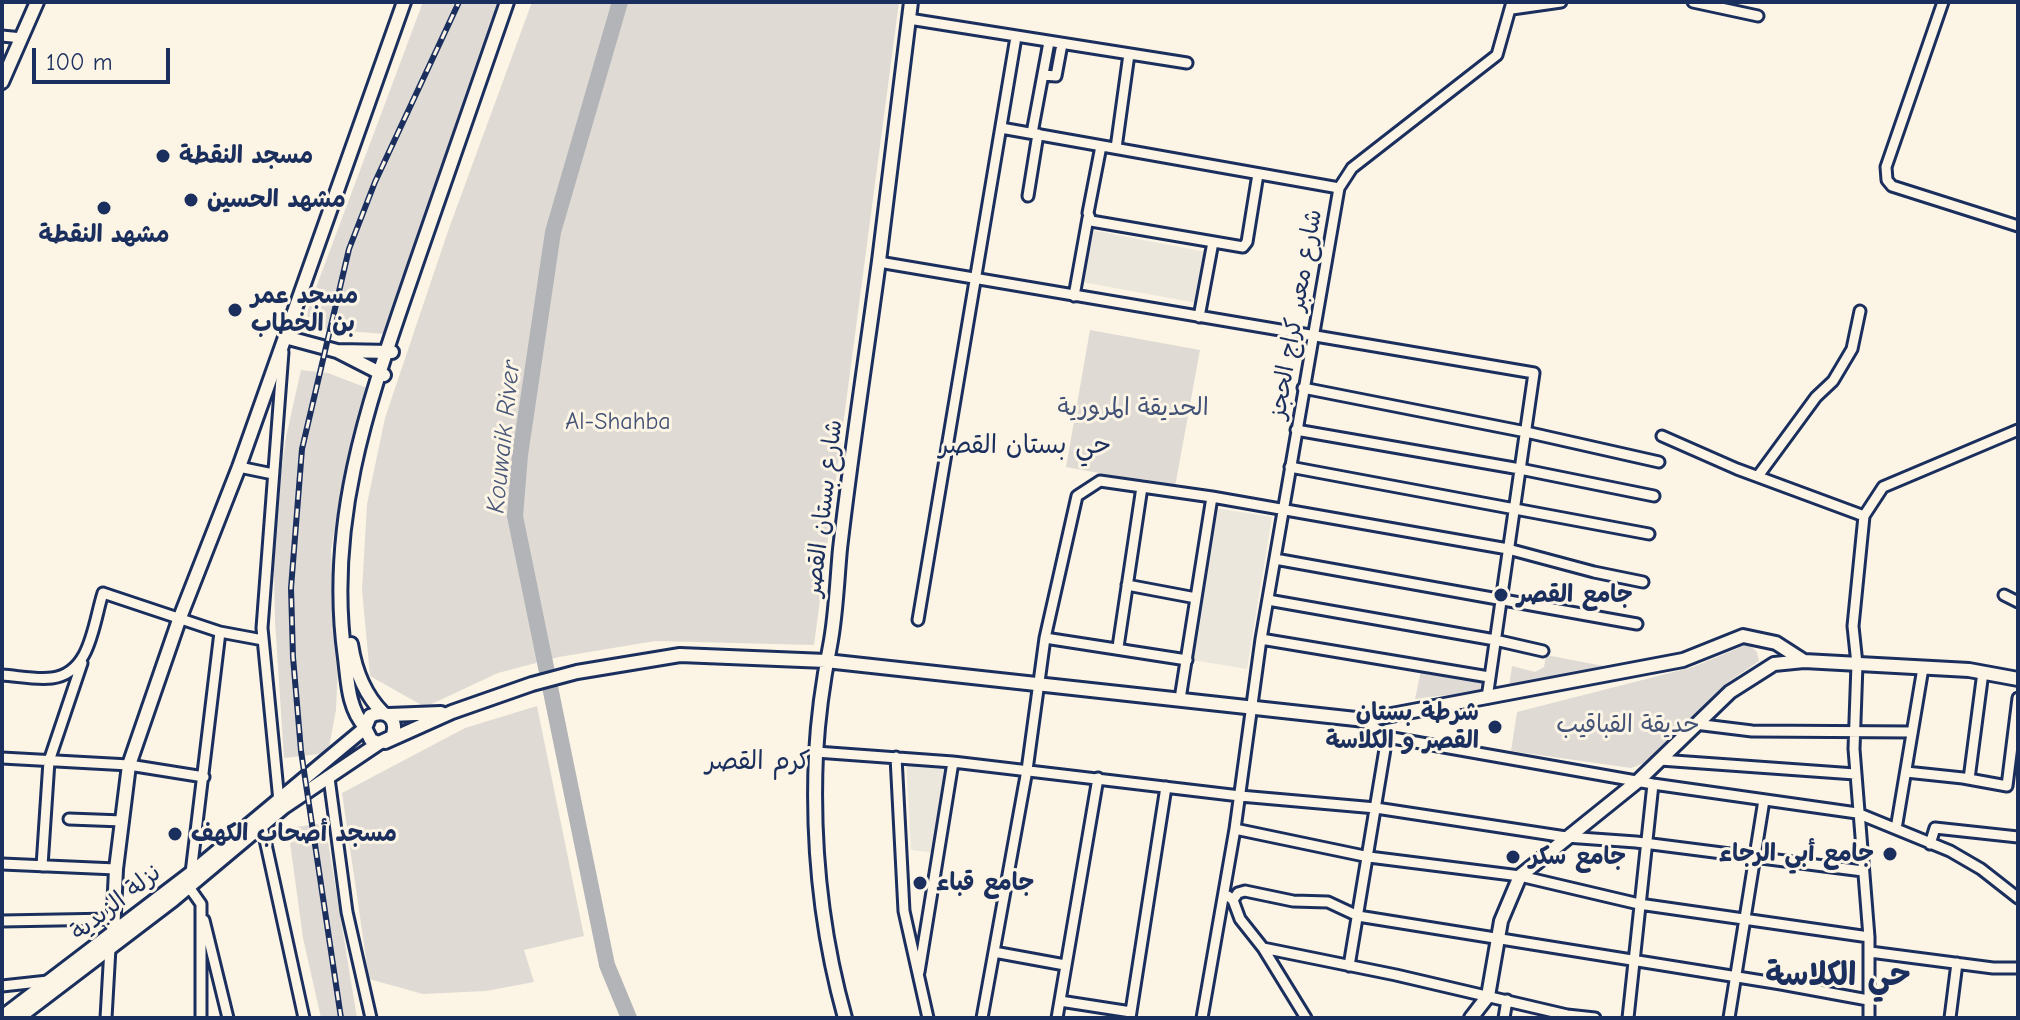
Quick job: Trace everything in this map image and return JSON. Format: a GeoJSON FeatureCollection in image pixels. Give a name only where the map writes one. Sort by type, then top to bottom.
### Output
{"type":"FeatureCollection","features":[{"type":"Feature","properties":{"kind":"main road"},"geometry":{"type":"LineString","coordinates":[[2,82],[37,2]]}},
{"type":"Feature","properties":{"kind":"main road"},"geometry":{"type":"LineString","coordinates":[[113,934],[116,869],[129,765],[179,620],[239,467],[404,2]]}},
{"type":"Feature","properties":{"kind":"main road"},"geometry":{"type":"LineString","coordinates":[[389,352],[507,2]]}},
{"type":"Feature","properties":{"kind":"main road"},"geometry":{"type":"LineString","coordinates":[[381,374],[359,462],[350,520],[347,575],[349,627],[356,670],[367,693],[394,723],[395,732],[382,742],[371,740],[356,717],[341,630],[339,577],[344,519],[354,461],[381,374],[514,2]]}},
{"type":"Feature","properties":{"kind":"main road","name":"شارع بستان القصر"},"geometry":{"type":"LineString","coordinates":[[845,1018],[832,972],[820,892],[816,752],[848,478],[911,2]]}},
{"type":"Feature","properties":{"kind":"main road"},"geometry":{"type":"LineString","coordinates":[[285,337],[337,351],[381,374]]}},
{"type":"Feature","properties":{"kind":"main road"},"geometry":{"type":"LineString","coordinates":[[337,351],[389,352]]}},
{"type":"Feature","properties":{"kind":"main road"},"geometry":{"type":"LineString","coordinates":[[365,727],[370,716],[452,712],[577,672],[680,655],[826,661],[1365,720],[1683,660],[1743,636],[1776,643],[1804,661]]}},
{"type":"Feature","properties":{"kind":"main road"},"geometry":{"type":"LineString","coordinates":[[1471,1018],[1488,996],[1501,921],[1520,876],[1638,781],[1730,692],[1774,664],[1804,661],[1923,668],[1983,672],[2018,679]]}},
{"type":"Feature","properties":{"kind":"main road","name":"نزلة الزبدية"},"geometry":{"type":"LineString","coordinates":[[18,1018],[189,887],[284,807],[382,742],[452,712]]}},
{"type":"Feature","properties":{"kind":"main road","name":"نزلة الزبدية"},"geometry":{"type":"LineString","coordinates":[[2,1017],[191,873],[365,727]]}},
{"type":"Feature","properties":{"kind":"street"},"geometry":{"type":"LineString","coordinates":[[1512,6],[1561,2]]}},
{"type":"Feature","properties":{"kind":"street"},"geometry":{"type":"LineString","coordinates":[[1693,2],[1758,16]]}},
{"type":"Feature","properties":{"kind":"street"},"geometry":{"type":"LineString","coordinates":[[1943,2],[1886,167],[1887,180],[1892,186],[2018,226]]}},
{"type":"Feature","properties":{"kind":"street","name":"شارع معبر كراج الحجز"},"geometry":{"type":"LineString","coordinates":[[1202,1018],[1235,829],[1261,639],[1339,188],[1352,168],[1497,55],[1512,6]]}},
{"type":"Feature","properties":{"kind":"street"},"geometry":{"type":"LineString","coordinates":[[909,19],[1187,63]]}},
{"type":"Feature","properties":{"kind":"street"},"geometry":{"type":"LineString","coordinates":[[2,36],[22,38]]}},
{"type":"Feature","properties":{"kind":"street"},"geometry":{"type":"LineString","coordinates":[[918,620],[1016,37]]}},
{"type":"Feature","properties":{"kind":"street"},"geometry":{"type":"LineString","coordinates":[[1028,196],[1049,42]]}},
{"type":"Feature","properties":{"kind":"street"},"geometry":{"type":"LineString","coordinates":[[1043,75],[1056,76],[1062,44]]}},
{"type":"Feature","properties":{"kind":"street"},"geometry":{"type":"LineString","coordinates":[[1116,148],[1129,54]]}},
{"type":"Feature","properties":{"kind":"street"},"geometry":{"type":"LineString","coordinates":[[1001,128],[1339,188]]}},
{"type":"Feature","properties":{"kind":"street"},"geometry":{"type":"LineString","coordinates":[[1074,296],[1101,146]]}},
{"type":"Feature","properties":{"kind":"street"},"geometry":{"type":"LineString","coordinates":[[1088,218],[1091,221],[1246,246],[1258,174]]}},
{"type":"Feature","properties":{"kind":"street"},"geometry":{"type":"LineString","coordinates":[[1199,317],[1213,242]]}},
{"type":"Feature","properties":{"kind":"street"},"geometry":{"type":"LineString","coordinates":[[879,262],[1534,373],[1487,698]]}},
{"type":"Feature","properties":{"kind":"street"},"geometry":{"type":"LineString","coordinates":[[1758,476],[1816,397],[1833,381],[1852,349],[1860,311]]}},
{"type":"Feature","properties":{"kind":"street"},"geometry":{"type":"LineString","coordinates":[[279,801],[263,640],[285,337]]}},
{"type":"Feature","properties":{"kind":"street"},"geometry":{"type":"LineString","coordinates":[[1303,388],[1659,462]]}},
{"type":"Feature","properties":{"kind":"street"},"geometry":{"type":"LineString","coordinates":[[1296,430],[1654,496]]}},
{"type":"Feature","properties":{"kind":"street"},"geometry":{"type":"LineString","coordinates":[[1869,1018],[1870,952],[1857,813],[1854,733],[1857,664],[1853,626],[1864,516],[1883,487],[2018,430]]}},
{"type":"Feature","properties":{"kind":"street"},"geometry":{"type":"LineString","coordinates":[[1662,436],[1864,516]]}},
{"type":"Feature","properties":{"kind":"street"},"geometry":{"type":"LineString","coordinates":[[239,467],[273,474]]}},
{"type":"Feature","properties":{"kind":"street"},"geometry":{"type":"LineString","coordinates":[[1290,467],[1649,534]]}},
{"type":"Feature","properties":{"kind":"street"},"geometry":{"type":"LineString","coordinates":[[982,1018],[1027,770],[1045,638],[1077,496],[1100,481],[1212,497],[1508,549],[1643,582]]}},
{"type":"Feature","properties":{"kind":"street"},"geometry":{"type":"LineString","coordinates":[[1118,647],[1142,487]]}},
{"type":"Feature","properties":{"kind":"street"},"geometry":{"type":"LineString","coordinates":[[1180,699],[1212,497]]}},
{"type":"Feature","properties":{"kind":"street"},"geometry":{"type":"LineString","coordinates":[[1275,559],[1637,624]]}},
{"type":"Feature","properties":{"kind":"street"},"geometry":{"type":"LineString","coordinates":[[1127,585],[1196,598]]}},
{"type":"Feature","properties":{"kind":"street"},"geometry":{"type":"LineString","coordinates":[[42,866],[49,761],[103,593],[179,620],[263,640]]}},
{"type":"Feature","properties":{"kind":"street"},"geometry":{"type":"LineString","coordinates":[[2004,595],[2018,602]]}},
{"type":"Feature","properties":{"kind":"street"},"geometry":{"type":"LineString","coordinates":[[1268,600],[1543,651]]}},
{"type":"Feature","properties":{"kind":"street"},"geometry":{"type":"LineString","coordinates":[[191,873],[220,632]]}},
{"type":"Feature","properties":{"kind":"street"},"geometry":{"type":"LineString","coordinates":[[1045,638],[1187,660]]}},
{"type":"Feature","properties":{"kind":"street"},"geometry":{"type":"LineString","coordinates":[[1261,639],[1489,677]]}},
{"type":"Feature","properties":{"kind":"street"},"geometry":{"type":"LineString","coordinates":[[2,675],[50,678],[66,674],[83,662]]}},
{"type":"Feature","properties":{"kind":"street"},"geometry":{"type":"LineString","coordinates":[[1896,829],[1923,668]]}},
{"type":"Feature","properties":{"kind":"street"},"geometry":{"type":"LineString","coordinates":[[1969,779],[1983,672]]}},
{"type":"Feature","properties":{"kind":"street"},"geometry":{"type":"LineString","coordinates":[[1906,772],[2007,786],[2018,698]]}},
{"type":"Feature","properties":{"kind":"street"},"geometry":{"type":"LineString","coordinates":[[1365,720],[1387,737],[1653,784],[1857,813],[1950,851],[1981,869],[2018,898]]}},
{"type":"Feature","properties":{"kind":"street"},"geometry":{"type":"LineString","coordinates":[[1695,724],[1752,731],[1912,732]]}},
{"type":"Feature","properties":{"kind":"street"},"geometry":{"type":"LineString","coordinates":[[1349,966],[1387,737]]}},
{"type":"Feature","properties":{"kind":"street"},"geometry":{"type":"LineString","coordinates":[[816,752],[953,762],[1240,796],[1376,808],[1566,837],[1863,871]]}},
{"type":"Feature","properties":{"kind":"street"},"geometry":{"type":"LineString","coordinates":[[896,757],[904,911],[928,1018]]}},
{"type":"Feature","properties":{"kind":"street"},"geometry":{"type":"LineString","coordinates":[[2,758],[129,765],[204,777]]}},
{"type":"Feature","properties":{"kind":"street"},"geometry":{"type":"LineString","coordinates":[[1660,760],[1855,774]]}},
{"type":"Feature","properties":{"kind":"street"},"geometry":{"type":"LineString","coordinates":[[918,979],[953,762]]}},
{"type":"Feature","properties":{"kind":"street"},"geometry":{"type":"LineString","coordinates":[[329,778],[347,912],[371,1018]]}},
{"type":"Feature","properties":{"kind":"street"},"geometry":{"type":"LineString","coordinates":[[1057,1018],[1098,778]]}},
{"type":"Feature","properties":{"kind":"street"},"geometry":{"type":"LineString","coordinates":[[1628,1018],[1653,784]]}},
{"type":"Feature","properties":{"kind":"street"},"geometry":{"type":"LineString","coordinates":[[1060,1001],[1130,1015],[1166,787]]}},
{"type":"Feature","properties":{"kind":"street"},"geometry":{"type":"LineString","coordinates":[[1729,1018],[1764,800]]}},
{"type":"Feature","properties":{"kind":"street"},"geometry":{"type":"LineString","coordinates":[[69,819],[123,821]]}},
{"type":"Feature","properties":{"kind":"street"},"geometry":{"type":"LineString","coordinates":[[262,826],[304,1018]]}},
{"type":"Feature","properties":{"kind":"street"},"geometry":{"type":"LineString","coordinates":[[1930,844],[1935,828],[2018,837]]}},
{"type":"Feature","properties":{"kind":"street"},"geometry":{"type":"LineString","coordinates":[[1235,829],[1369,857],[1520,876],[1639,904],[1869,937]]}},
{"type":"Feature","properties":{"kind":"street"},"geometry":{"type":"LineString","coordinates":[[2,864],[116,869]]}},
{"type":"Feature","properties":{"kind":"street"},"geometry":{"type":"LineString","coordinates":[[189,887],[201,904],[228,1018]]}},
{"type":"Feature","properties":{"kind":"street"},"geometry":{"type":"LineString","coordinates":[[1223,891],[1233,900],[1240,919],[1263,948],[1306,1018]]}},
{"type":"Feature","properties":{"kind":"street"},"geometry":{"type":"LineString","coordinates":[[1233,900],[1238,893],[1253,892],[1293,901],[1328,902],[1358,916],[1868,1000]]}},
{"type":"Feature","properties":{"kind":"street"},"geometry":{"type":"LineString","coordinates":[[201,904],[201,1018]]}},
{"type":"Feature","properties":{"kind":"street"},"geometry":{"type":"LineString","coordinates":[[2,921],[113,919]]}},
{"type":"Feature","properties":{"kind":"street"},"geometry":{"type":"LineString","coordinates":[[106,1018],[110,948]]}},
{"type":"Feature","properties":{"kind":"street"},"geometry":{"type":"LineString","coordinates":[[1263,948],[1507,1000],[1567,1016],[1595,1018]]}},
{"type":"Feature","properties":{"kind":"street"},"geometry":{"type":"LineString","coordinates":[[994,952],[1065,965]]}},
{"type":"Feature","properties":{"kind":"street"},"geometry":{"type":"LineString","coordinates":[[1870,952],[2018,968]]}},
{"type":"Feature","properties":{"kind":"street"},"geometry":{"type":"LineString","coordinates":[[1950,1018],[1957,963]]}},
{"type":"Feature","properties":{"kind":"street"},"geometry":{"type":"LineString","coordinates":[[2,986],[51,981]]}},
{"type":"Feature","properties":{"kind":"street"},"geometry":{"type":"LineString","coordinates":[[1504,1018],[1507,1000]]}},
{"type":"Feature","properties":{"kind":"shaded area"},"geometry":{"type":"Polygon","coordinates":[[[1091,230],[1206,252],[1197,303],[1082,282],[1091,230]]]}},
{"type":"Feature","properties":{"kind":"shaded area"},"geometry":{"type":"Polygon","coordinates":[[[1216,508],[1272,517],[1247,669],[1192,660],[1216,508]]]}},
{"type":"Feature","properties":{"kind":"shaded area"},"geometry":{"type":"Polygon","coordinates":[[[906,760],[950,765],[936,853],[911,850],[906,760]]]}},
{"type":"Feature","properties":{"kind":"green space"},"geometry":{"type":"Polygon","coordinates":[[[423,2],[500,2],[385,334],[322,329],[307,320],[308,309],[423,2]]]}},
{"type":"Feature","properties":{"kind":"green space","name":"Al-Shahba"},"geometry":{"type":"Polygon","coordinates":[[[532,2],[899,2],[814,645],[655,641],[559,657],[498,673],[425,707],[370,676],[362,590],[367,504],[385,418],[448,231],[532,2]]]}},
{"type":"Feature","properties":{"kind":"green space","name":"الحديقة المرورية"},"geometry":{"type":"Polygon","coordinates":[[[1090,330],[1200,350],[1175,487],[1066,467],[1090,330]]]}},
{"type":"Feature","properties":{"kind":"green space"},"geometry":{"type":"Polygon","coordinates":[[[301,370],[328,373],[367,388],[345,466],[331,550],[338,665],[336,710],[328,753],[284,758],[273,533],[286,437],[301,370]]]}},
{"type":"Feature","properties":{"kind":"green space","name":"حديقة القباقيب"},"geometry":{"type":"Polygon","coordinates":[[[1748,644],[1757,652],[1759,661],[1727,683],[1647,762],[1631,768],[1511,751],[1517,712],[1693,667],[1748,644]]]}},
{"type":"Feature","properties":{"kind":"green space"},"geometry":{"type":"Polygon","coordinates":[[[1546,655],[1614,668],[1509,686],[1512,666],[1535,672],[1544,667],[1546,655]]]}},
{"type":"Feature","properties":{"kind":"green space"},"geometry":{"type":"Polygon","coordinates":[[[1421,671],[1481,680],[1480,691],[1415,699],[1421,671]]]}},
{"type":"Feature","properties":{"kind":"green space"},"geometry":{"type":"Polygon","coordinates":[[[537,706],[584,936],[524,950],[534,982],[486,991],[423,994],[369,979],[342,793],[465,728],[537,706]]]}},
{"type":"Feature","properties":{"kind":"green space"},"geometry":{"type":"Polygon","coordinates":[[[325,823],[357,1018],[321,1018],[303,938],[288,828],[325,823]]]}},
{"type":"Feature","properties":{"kind":"waterway","name":"Kouwaik River"},"geometry":{"type":"LineString","coordinates":[[620,2],[553,232],[520,455],[515,516],[607,965],[629,1018]]}},
{"type":"Feature","properties":{"kind":"railway"},"geometry":{"type":"LineString","coordinates":[[341,1018],[301,751],[293,657],[291,588],[302,449],[349,249],[375,182],[459,2]]}},
{"type":"Feature","properties":{"kind":"place","name":"مسجد النقطة"},"geometry":{"type":"Point","coordinates":[163,156]}},
{"type":"Feature","properties":{"kind":"place","name":"مشهد الحسين"},"geometry":{"type":"Point","coordinates":[191,200]}},
{"type":"Feature","properties":{"kind":"place","name":"مشهد النقطة"},"geometry":{"type":"Point","coordinates":[104,208]}},
{"type":"Feature","properties":{"kind":"place","name":"مسجد عمر بن الخطاب"},"geometry":{"type":"Point","coordinates":[235,310]}},
{"type":"Feature","properties":{"kind":"place","name":"جامع القصر"},"geometry":{"type":"Point","coordinates":[1501,595]}},
{"type":"Feature","properties":{"kind":"place","name":"شرطة بستان القصر و الكلاسة"},"geometry":{"type":"Point","coordinates":[1495,727]}},
{"type":"Feature","properties":{"kind":"place","name":"مسجد أصحاب الكهف"},"geometry":{"type":"Point","coordinates":[175,834]}},
{"type":"Feature","properties":{"kind":"place","name":"جامع أبي الرجاء"},"geometry":{"type":"Point","coordinates":[1890,854]}},
{"type":"Feature","properties":{"kind":"place","name":"جامع سكر"},"geometry":{"type":"Point","coordinates":[1513,857]}},
{"type":"Feature","properties":{"kind":"place","name":"جامع قباء"},"geometry":{"type":"Point","coordinates":[920,883]}},
{"type":"Feature","properties":{"kind":"district","name":"حي بستان القصر"},"geometry":{"type":"Point","coordinates":[1025,446]}},
{"type":"Feature","properties":{"kind":"district","name":"كرم القصر"},"geometry":{"type":"Point","coordinates":[758,762]}},
{"type":"Feature","properties":{"kind":"district","name":"حي الكلاسة"},"geometry":{"type":"Point","coordinates":[1838,976]}}]}
